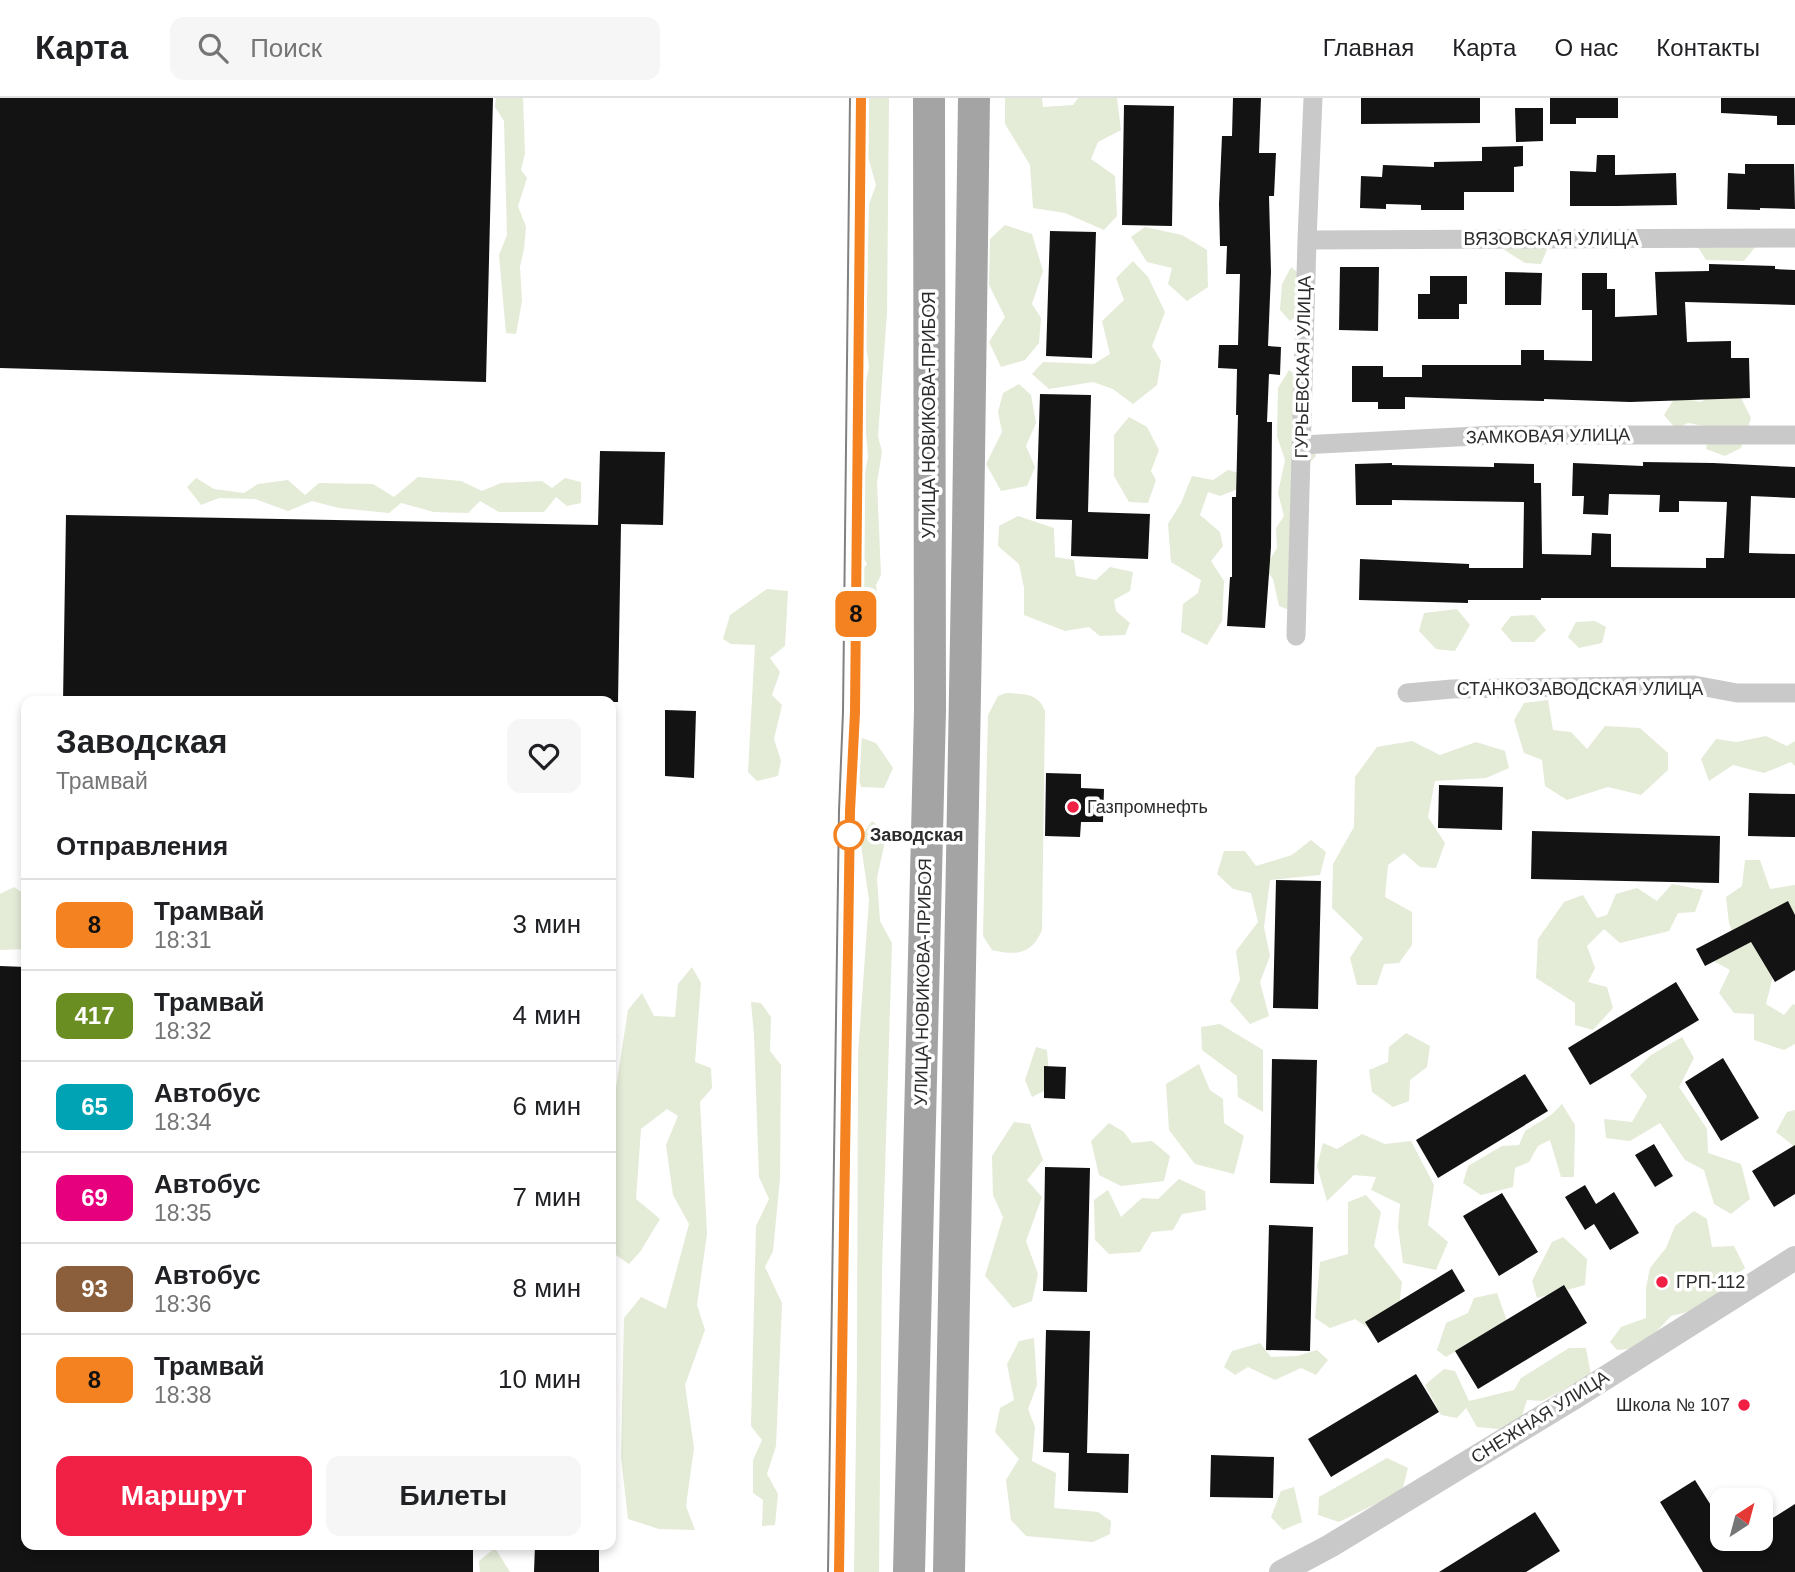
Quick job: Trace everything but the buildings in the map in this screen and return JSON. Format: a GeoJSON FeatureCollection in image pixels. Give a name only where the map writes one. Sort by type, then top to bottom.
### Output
{"type":"FeatureCollection","features":[{"type":"Feature","properties":{"kind":"main road","name":"УЛИЦА НОВИКОВА-ПРИБОЯ"},"geometry":{"type":"LineString","coordinates":[[909,1572],[930,709],[929,98]]}},
{"type":"Feature","properties":{"kind":"main road","name":"УЛИЦА НОВИКОВА-ПРИБОЯ"},"geometry":{"type":"LineString","coordinates":[[949,1572],[974,98]]}},
{"type":"Feature","properties":{"kind":"street","name":"ГУРЬЕВСКАЯ УЛИЦА"},"geometry":{"type":"LineString","coordinates":[[1296,636],[1313,98]]}},
{"type":"Feature","properties":{"kind":"street","name":"ВЯЗОВСКАЯ УЛИЦА"},"geometry":{"type":"LineString","coordinates":[[1307,240],[1795,239]]}},
{"type":"Feature","properties":{"kind":"street","name":"ЗАМКОВАЯ УЛИЦА"},"geometry":{"type":"LineString","coordinates":[[1301,445],[1496,435],[1795,435]]}},
{"type":"Feature","properties":{"kind":"street","name":"СТАНКОЗАВОДСКАЯ УЛИЦА"},"geometry":{"type":"LineString","coordinates":[[1407,692],[1694,685],[1737,693],[1795,694]]}},
{"type":"Feature","properties":{"kind":"street","name":"СНЕЖНАЯ УЛИЦА"},"geometry":{"type":"LineString","coordinates":[[1281,1572],[1330,1546],[1795,1258]]}},
{"type":"Feature","properties":{"kind":"green space"},"geometry":{"type":"Polygon","coordinates":[[[496,98],[523,98],[525,153],[521,170],[527,178],[518,206],[526,227],[520,267],[522,301],[516,334],[506,333],[499,255],[507,235],[504,121],[495,107],[496,98]]]}},
{"type":"Feature","properties":{"kind":"green space"},"geometry":{"type":"Polygon","coordinates":[[[869,98],[889,98],[887,313],[878,436],[882,452],[877,482],[881,575],[876,585],[880,611],[868,626],[856,618],[857,577],[867,564],[859,550],[858,507],[868,457],[863,396],[869,366],[866,346],[869,204],[876,185],[868,157],[869,98]]]}},
{"type":"Feature","properties":{"kind":"green space"},"geometry":{"type":"Polygon","coordinates":[[[1005,98],[1042,98],[1043,107],[1073,105],[1078,98],[1117,98],[1121,130],[1098,142],[1091,159],[1115,176],[1117,216],[1104,230],[1065,213],[1033,208],[1030,165],[1005,124],[1005,98]]]}},
{"type":"Feature","properties":{"kind":"green space"},"geometry":{"type":"Polygon","coordinates":[[[1005,225],[1032,234],[1043,271],[1032,304],[1041,318],[1039,343],[1025,360],[1001,367],[989,342],[1005,317],[989,285],[990,239],[1005,225]]]}},
{"type":"Feature","properties":{"kind":"green space"},"geometry":{"type":"Polygon","coordinates":[[[1145,227],[1182,235],[1207,250],[1208,287],[1187,301],[1168,284],[1172,268],[1147,262],[1131,237],[1145,227]]]}},
{"type":"Feature","properties":{"kind":"green space"},"geometry":{"type":"Polygon","coordinates":[[[1549,245],[1541,264],[1525,263],[1503,249],[1549,245]]]}},
{"type":"Feature","properties":{"kind":"green space"},"geometry":{"type":"Polygon","coordinates":[[[1756,246],[1744,261],[1706,260],[1698,247],[1756,246]]]}},
{"type":"Feature","properties":{"kind":"green space"},"geometry":{"type":"Polygon","coordinates":[[[1133,261],[1148,277],[1165,312],[1152,346],[1161,361],[1157,385],[1133,404],[1113,389],[1093,382],[1049,389],[1032,374],[1043,362],[1094,364],[1110,354],[1102,321],[1124,300],[1116,278],[1133,261]]]}},
{"type":"Feature","properties":{"kind":"green space"},"geometry":{"type":"Polygon","coordinates":[[[1291,267],[1301,275],[1296,286],[1302,295],[1301,313],[1290,321],[1280,310],[1282,284],[1291,267]]]}},
{"type":"Feature","properties":{"kind":"green space"},"geometry":{"type":"Polygon","coordinates":[[[1289,370],[1301,379],[1304,423],[1316,456],[1299,474],[1289,610],[1279,606],[1273,579],[1265,568],[1277,548],[1276,528],[1284,516],[1278,493],[1285,460],[1277,436],[1278,388],[1289,370]]]}},
{"type":"Feature","properties":{"kind":"green space"},"geometry":{"type":"Polygon","coordinates":[[[1019,384],[1031,395],[1036,423],[1026,446],[1035,467],[1027,486],[1001,491],[986,464],[1002,432],[998,412],[1003,393],[1019,384]]]}},
{"type":"Feature","properties":{"kind":"green space"},"geometry":{"type":"Polygon","coordinates":[[[1719,393],[1739,394],[1751,418],[1741,448],[1725,456],[1706,449],[1710,427],[1688,423],[1676,429],[1664,415],[1676,396],[1700,402],[1719,393]]]}},
{"type":"Feature","properties":{"kind":"green space"},"geometry":{"type":"Polygon","coordinates":[[[1129,417],[1147,427],[1159,450],[1151,471],[1156,480],[1148,503],[1129,502],[1114,476],[1114,435],[1129,417]]]}},
{"type":"Feature","properties":{"kind":"green space"},"geometry":{"type":"Polygon","coordinates":[[[1228,470],[1249,476],[1253,483],[1220,496],[1208,492],[1200,515],[1220,532],[1223,546],[1211,561],[1224,581],[1222,621],[1207,645],[1181,632],[1183,604],[1198,593],[1201,580],[1171,562],[1168,524],[1181,503],[1192,476],[1213,480],[1228,470]]]}},
{"type":"Feature","properties":{"kind":"green space"},"geometry":{"type":"Polygon","coordinates":[[[418,477],[461,481],[482,491],[501,483],[542,481],[552,488],[565,478],[581,482],[581,503],[567,506],[556,497],[544,512],[499,512],[480,501],[468,513],[434,512],[401,503],[389,513],[339,508],[312,501],[288,511],[255,499],[219,498],[201,505],[187,487],[196,478],[214,489],[244,493],[258,484],[288,480],[305,495],[319,483],[373,484],[394,497],[418,477]]]}},
{"type":"Feature","properties":{"kind":"green space"},"geometry":{"type":"Polygon","coordinates":[[[1018,516],[1054,528],[1055,557],[1074,560],[1076,576],[1096,580],[1110,567],[1133,572],[1130,591],[1114,600],[1116,611],[1130,623],[1125,635],[1100,636],[1089,627],[1065,631],[1024,615],[1024,588],[1019,564],[998,546],[999,526],[1018,516]]]}},
{"type":"Feature","properties":{"kind":"green space"},"geometry":{"type":"Polygon","coordinates":[[[767,589],[788,591],[785,646],[770,658],[780,672],[772,695],[782,705],[774,739],[781,761],[778,776],[757,781],[748,772],[755,645],[731,644],[723,639],[730,615],[767,589]]]}},
{"type":"Feature","properties":{"kind":"green space"},"geometry":{"type":"Polygon","coordinates":[[[1457,609],[1470,625],[1455,651],[1436,649],[1419,631],[1424,613],[1457,609]]]}},
{"type":"Feature","properties":{"kind":"green space"},"geometry":{"type":"Polygon","coordinates":[[[1534,615],[1546,630],[1534,642],[1512,642],[1501,629],[1511,616],[1534,615]]]}},
{"type":"Feature","properties":{"kind":"green space"},"geometry":{"type":"Polygon","coordinates":[[[1595,621],[1606,627],[1602,643],[1579,648],[1568,637],[1576,622],[1595,621]]]}},
{"type":"Feature","properties":{"kind":"green space"},"geometry":{"type":"Polygon","coordinates":[[[1006,693],[1024,694],[1034,698],[1045,711],[1042,930],[1033,944],[1016,953],[992,950],[983,936],[988,715],[998,696],[1006,693]]]}},
{"type":"Feature","properties":{"kind":"green space"},"geometry":{"type":"Polygon","coordinates":[[[1548,700],[1553,730],[1571,732],[1587,749],[1605,726],[1640,728],[1668,753],[1668,770],[1641,795],[1608,787],[1567,800],[1545,786],[1542,760],[1524,753],[1514,720],[1524,703],[1548,700]]]}},
{"type":"Feature","properties":{"kind":"green space"},"geometry":{"type":"Polygon","coordinates":[[[1766,736],[1787,746],[1795,741],[1795,766],[1791,762],[1764,773],[1733,765],[1709,781],[1701,759],[1716,739],[1737,742],[1766,736]]]}},
{"type":"Feature","properties":{"kind":"green space"},"geometry":{"type":"Polygon","coordinates":[[[859,737],[876,743],[893,768],[884,788],[861,787],[854,762],[859,737]]]}},
{"type":"Feature","properties":{"kind":"green space"},"geometry":{"type":"Polygon","coordinates":[[[1412,741],[1440,755],[1476,742],[1505,751],[1509,768],[1486,778],[1435,781],[1428,817],[1445,843],[1436,868],[1420,867],[1404,853],[1388,865],[1385,897],[1412,912],[1412,945],[1399,963],[1384,964],[1377,985],[1357,985],[1350,958],[1363,938],[1332,908],[1333,864],[1354,827],[1355,777],[1377,747],[1412,741]]]}},
{"type":"Feature","properties":{"kind":"green space"},"geometry":{"type":"Polygon","coordinates":[[[872,821],[887,832],[877,878],[880,921],[892,943],[882,1268],[879,1572],[854,1572],[858,1054],[869,900],[860,838],[872,821]]]}},
{"type":"Feature","properties":{"kind":"green space"},"geometry":{"type":"Polygon","coordinates":[[[1311,840],[1326,852],[1320,875],[1270,880],[1264,927],[1270,956],[1260,982],[1269,1016],[1250,1024],[1230,1001],[1240,980],[1236,951],[1258,922],[1251,893],[1233,889],[1217,874],[1224,851],[1245,851],[1256,866],[1292,855],[1311,840]]]}},
{"type":"Feature","properties":{"kind":"green space"},"geometry":{"type":"Polygon","coordinates":[[[1745,860],[1760,860],[1770,889],[1795,885],[1795,947],[1775,968],[1766,1004],[1784,1015],[1795,1005],[1795,1044],[1784,1050],[1754,1040],[1754,1014],[1734,1013],[1719,993],[1730,970],[1708,958],[1735,939],[1729,923],[1726,897],[1742,886],[1745,860]]]}},
{"type":"Feature","properties":{"kind":"green space"},"geometry":{"type":"Polygon","coordinates":[[[1672,884],[1703,890],[1695,912],[1678,913],[1669,931],[1620,943],[1604,929],[1587,946],[1595,968],[1588,982],[1607,987],[1613,1008],[1593,1030],[1575,1025],[1575,1003],[1536,978],[1538,939],[1564,902],[1583,895],[1597,918],[1607,915],[1616,894],[1637,888],[1657,901],[1672,884]]]}},
{"type":"Feature","properties":{"kind":"green space"},"geometry":{"type":"Polygon","coordinates":[[[14,887],[21,892],[21,949],[0,950],[0,894],[14,887]]]}},
{"type":"Feature","properties":{"kind":"green space"},"geometry":{"type":"Polygon","coordinates":[[[692,967],[701,983],[695,1062],[711,1068],[712,1088],[700,1102],[707,1234],[697,1305],[705,1330],[685,1385],[694,1448],[686,1506],[695,1530],[659,1529],[628,1519],[621,1457],[624,1318],[641,1297],[666,1309],[689,1224],[673,1195],[666,1145],[678,1116],[667,1109],[641,1129],[636,1199],[660,1219],[640,1252],[629,1264],[616,1255],[616,1088],[628,1010],[642,993],[654,1016],[675,1017],[678,984],[692,967]]]}},
{"type":"Feature","properties":{"kind":"green space"},"geometry":{"type":"Polygon","coordinates":[[[751,1002],[761,1003],[771,1017],[770,1051],[781,1065],[780,1178],[773,1251],[765,1267],[782,1303],[776,1446],[767,1474],[778,1494],[775,1525],[762,1526],[763,1500],[753,1493],[753,1460],[762,1440],[751,1426],[756,1226],[769,1199],[759,1177],[751,1002]]]}},
{"type":"Feature","properties":{"kind":"green space"},"geometry":{"type":"Polygon","coordinates":[[[1220,1024],[1263,1050],[1263,1112],[1238,1097],[1237,1076],[1202,1050],[1201,1027],[1220,1024]]]}},
{"type":"Feature","properties":{"kind":"green space"},"geometry":{"type":"Polygon","coordinates":[[[1406,1033],[1430,1046],[1427,1067],[1410,1080],[1409,1101],[1393,1107],[1372,1092],[1369,1070],[1388,1062],[1389,1047],[1406,1033]]]}},
{"type":"Feature","properties":{"kind":"green space"},"geometry":{"type":"Polygon","coordinates":[[[1682,1037],[1694,1058],[1679,1087],[1707,1129],[1708,1153],[1741,1164],[1750,1199],[1731,1214],[1714,1204],[1704,1170],[1685,1160],[1660,1123],[1630,1141],[1606,1138],[1604,1119],[1632,1122],[1647,1096],[1630,1075],[1651,1055],[1682,1037]]]}},
{"type":"Feature","properties":{"kind":"green space"},"geometry":{"type":"Polygon","coordinates":[[[1036,1047],[1047,1050],[1050,1088],[1032,1097],[1025,1080],[1036,1047]]]}},
{"type":"Feature","properties":{"kind":"green space"},"geometry":{"type":"Polygon","coordinates":[[[1199,1064],[1210,1090],[1223,1099],[1224,1123],[1244,1136],[1234,1174],[1195,1164],[1169,1130],[1166,1084],[1199,1064]]]}},
{"type":"Feature","properties":{"kind":"green space"},"geometry":{"type":"Polygon","coordinates":[[[1562,1104],[1575,1125],[1574,1177],[1561,1177],[1550,1140],[1538,1146],[1529,1162],[1515,1168],[1513,1187],[1481,1195],[1463,1183],[1468,1166],[1502,1146],[1519,1145],[1525,1131],[1551,1115],[1562,1104]]]}},
{"type":"Feature","properties":{"kind":"green space"},"geometry":{"type":"Polygon","coordinates":[[[1795,1110],[1795,1147],[1776,1132],[1787,1112],[1795,1110]]]}},
{"type":"Feature","properties":{"kind":"green space"},"geometry":{"type":"Polygon","coordinates":[[[1014,1122],[1030,1124],[1043,1160],[1027,1180],[1042,1197],[1026,1241],[1038,1274],[1032,1301],[1013,1308],[985,1276],[1003,1217],[993,1195],[992,1156],[1014,1122]]]}},
{"type":"Feature","properties":{"kind":"green space"},"geometry":{"type":"Polygon","coordinates":[[[1109,1123],[1124,1132],[1132,1143],[1152,1141],[1170,1156],[1164,1181],[1121,1186],[1099,1175],[1091,1141],[1109,1123]]]}},
{"type":"Feature","properties":{"kind":"green space"},"geometry":{"type":"Polygon","coordinates":[[[1362,1134],[1385,1144],[1411,1141],[1434,1185],[1428,1225],[1448,1242],[1436,1270],[1403,1263],[1398,1227],[1400,1204],[1371,1190],[1376,1177],[1354,1175],[1327,1201],[1317,1166],[1323,1143],[1337,1149],[1362,1134]]]}},
{"type":"Feature","properties":{"kind":"green space"},"geometry":{"type":"Polygon","coordinates":[[[1179,1179],[1205,1191],[1206,1210],[1182,1214],[1173,1230],[1152,1232],[1140,1252],[1109,1254],[1095,1240],[1094,1200],[1108,1190],[1121,1217],[1142,1198],[1158,1199],[1179,1179]]]}},
{"type":"Feature","properties":{"kind":"green space"},"geometry":{"type":"Polygon","coordinates":[[[1366,1195],[1381,1212],[1374,1246],[1402,1282],[1397,1321],[1379,1335],[1355,1319],[1330,1328],[1315,1318],[1320,1262],[1348,1254],[1348,1202],[1366,1195]]]}},
{"type":"Feature","properties":{"kind":"green space"},"geometry":{"type":"Polygon","coordinates":[[[1694,1211],[1707,1219],[1712,1247],[1734,1246],[1745,1268],[1700,1309],[1671,1316],[1641,1348],[1617,1350],[1610,1342],[1621,1327],[1646,1318],[1646,1288],[1650,1268],[1666,1248],[1675,1226],[1694,1211]]]}},
{"type":"Feature","properties":{"kind":"green space"},"geometry":{"type":"Polygon","coordinates":[[[1563,1237],[1587,1259],[1585,1285],[1537,1298],[1532,1281],[1552,1242],[1563,1237]]]}},
{"type":"Feature","properties":{"kind":"green space"},"geometry":{"type":"Polygon","coordinates":[[[1497,1293],[1507,1321],[1446,1357],[1437,1350],[1446,1323],[1468,1313],[1474,1298],[1497,1293]]]}},
{"type":"Feature","properties":{"kind":"green space"},"geometry":{"type":"Polygon","coordinates":[[[1034,1338],[1037,1385],[1028,1409],[1035,1427],[1032,1461],[1056,1473],[1054,1508],[1098,1512],[1111,1521],[1110,1534],[1093,1542],[1026,1536],[1011,1520],[1006,1480],[1019,1459],[995,1432],[1000,1408],[1014,1400],[1007,1364],[1019,1341],[1034,1338]]]}},
{"type":"Feature","properties":{"kind":"green space"},"geometry":{"type":"Polygon","coordinates":[[[1260,1343],[1271,1357],[1297,1356],[1317,1350],[1328,1360],[1316,1375],[1301,1368],[1275,1380],[1248,1367],[1235,1375],[1224,1367],[1232,1351],[1260,1343]]]}},
{"type":"Feature","properties":{"kind":"green space"},"geometry":{"type":"Polygon","coordinates":[[[1569,1348],[1586,1348],[1591,1375],[1542,1401],[1527,1400],[1522,1416],[1499,1429],[1477,1427],[1466,1408],[1457,1418],[1441,1415],[1425,1385],[1444,1369],[1455,1371],[1469,1401],[1514,1390],[1521,1378],[1569,1348]]]}},
{"type":"Feature","properties":{"kind":"green space"},"geometry":{"type":"Polygon","coordinates":[[[1387,1458],[1408,1468],[1402,1491],[1339,1522],[1318,1515],[1319,1497],[1387,1458]]]}},
{"type":"Feature","properties":{"kind":"green space"},"geometry":{"type":"Polygon","coordinates":[[[1294,1487],[1302,1522],[1283,1530],[1271,1517],[1281,1491],[1294,1487]]]}},
{"type":"Feature","properties":{"kind":"green space"},"geometry":{"type":"Polygon","coordinates":[[[496,1550],[510,1572],[480,1572],[479,1561],[496,1550]]]}},
{"type":"Feature","properties":{"kind":"tram line"},"geometry":{"type":"LineString","coordinates":[[828,1572],[839,811],[843,712],[850,98]]}},
{"type":"Feature","properties":{"kind":"tram line"},"geometry":{"type":"LineString","coordinates":[[839,1572],[850,811],[855,712],[861,98]]}},
{"type":"Feature","properties":{"kind":"tram line","name":"8"},"geometry":{"type":"LineString","coordinates":[[839,1572],[850,811],[855,712],[861,98]]}},
{"type":"Feature","properties":{"kind":"place","name":"Газпромнефть"},"geometry":{"type":"Point","coordinates":[1073,807]}},
{"type":"Feature","properties":{"kind":"place","name":"Заводская"},"geometry":{"type":"Point","coordinates":[849,835]}},
{"type":"Feature","properties":{"kind":"place","name":"ГРП-112"},"geometry":{"type":"Point","coordinates":[1662,1282]}},
{"type":"Feature","properties":{"kind":"place","name":"Школа № 107"},"geometry":{"type":"Point","coordinates":[1744,1405]}}]}
